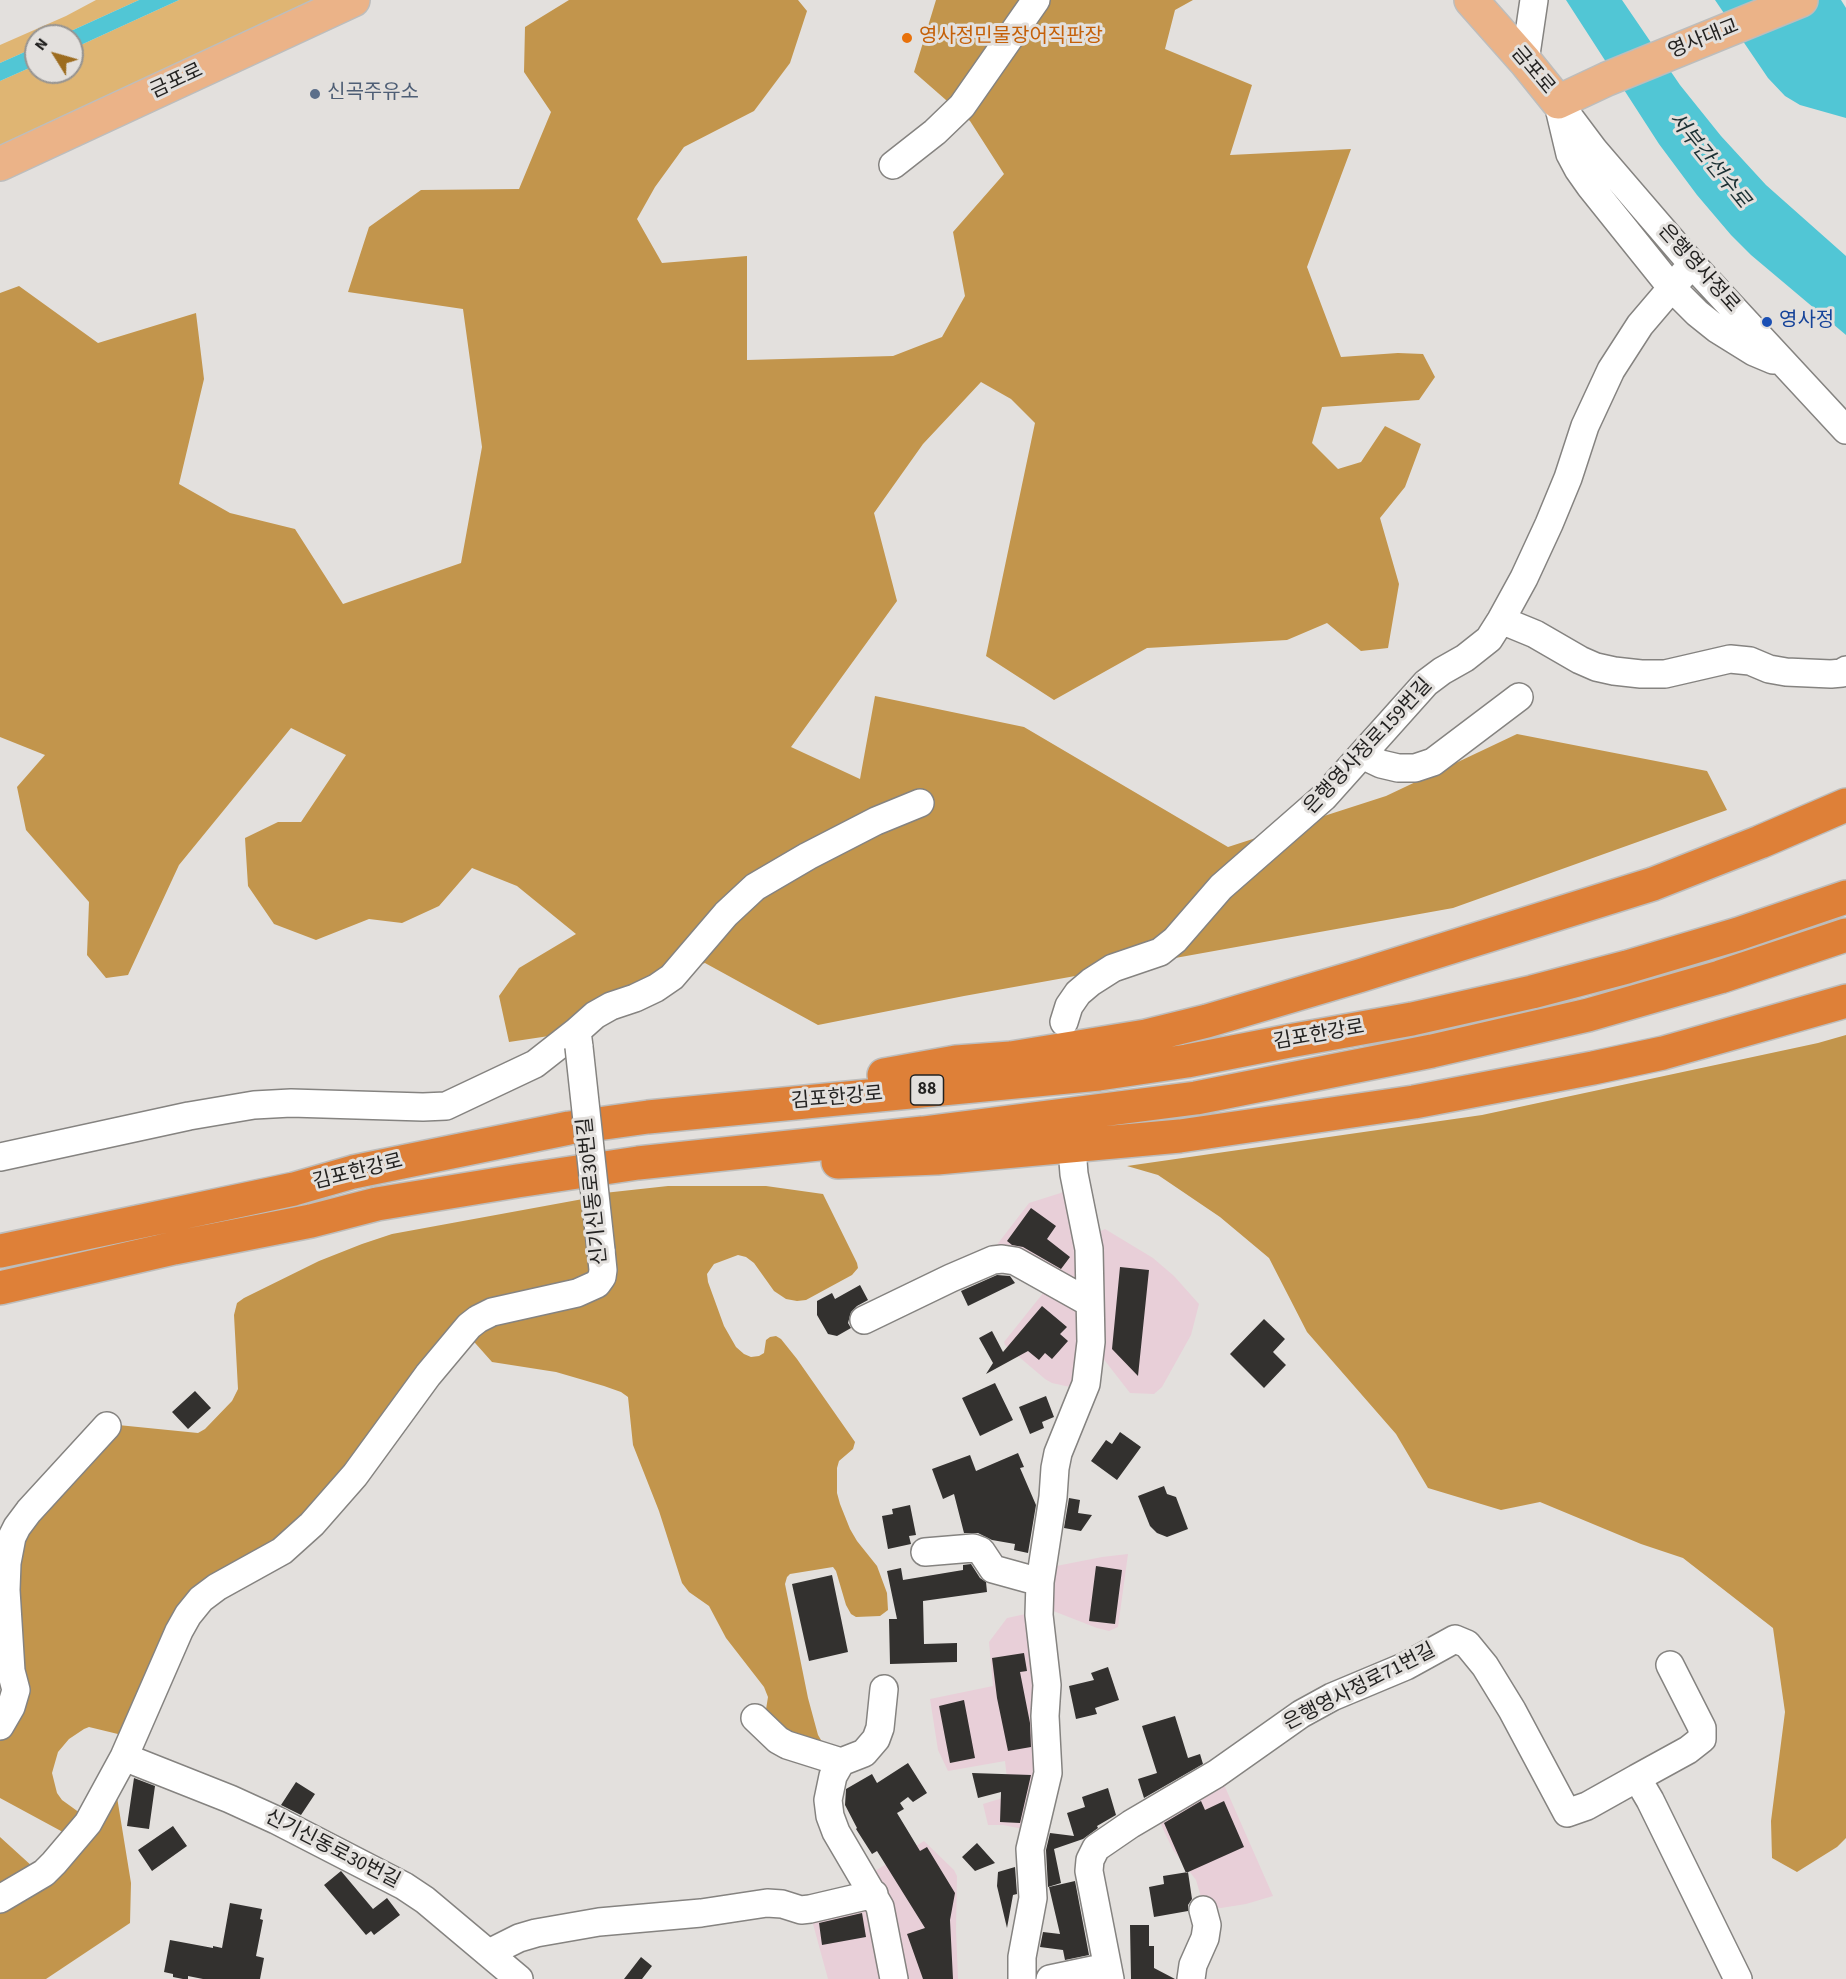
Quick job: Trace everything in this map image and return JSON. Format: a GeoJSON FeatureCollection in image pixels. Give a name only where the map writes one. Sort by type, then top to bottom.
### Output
{"type":"FeatureCollection","features":[{"type":"Feature","properties":{"kind":"highway"},"geometry":{"type":"LineString","coordinates":[[783,1104],[895,1072],[956,1062],[1045,1053],[1135,1038],[1207,1021],[1653,884],[1846,805]]}},
{"type":"Feature","properties":{"kind":"highway","name":"김포한강로"},"geometry":{"type":"LineString","coordinates":[[0,1251],[294,1189],[353,1172],[569,1128],[783,1104],[1099,1074],[1187,1061],[1412,1020],[1627,967],[1738,934],[1846,897]]}},
{"type":"Feature","properties":{"kind":"highway","name":"김포한강로"},"geometry":{"type":"LineString","coordinates":[[0,1288],[174,1248],[311,1221],[376,1204],[638,1163],[923,1133],[1196,1098],[1455,1046],[1588,1016],[1720,977],[1846,935]]}},
{"type":"Feature","properties":{"kind":"highway"},"geometry":{"type":"LineString","coordinates":[[638,1163],[806,1164],[937,1158],[1191,1134],[1414,1102],[1593,1068],[1673,1050],[1846,1001]]}},
{"type":"Feature","properties":{"kind":"main road","name":"금포로"},"geometry":{"type":"LineString","coordinates":[[0,164],[353,0]]}},
{"type":"Feature","properties":{"kind":"main road","name":"금포로"},"geometry":{"type":"LineString","coordinates":[[1470,0],[1527,46],[1558,102],[1607,79]]}},
{"type":"Feature","properties":{"kind":"main road","name":"영사대교"},"geometry":{"type":"LineString","coordinates":[[1607,79],[1801,0]]}},
{"type":"Feature","properties":{"kind":"street"},"geometry":{"type":"LineString","coordinates":[[893,165],[935,132],[962,106],[1036,0]]}},
{"type":"Feature","properties":{"kind":"street"},"geometry":{"type":"LineString","coordinates":[[1517,0],[1527,46]]}},
{"type":"Feature","properties":{"kind":"street"},"geometry":{"type":"LineString","coordinates":[[1527,46],[1534,0]]}},
{"type":"Feature","properties":{"kind":"street"},"geometry":{"type":"LineString","coordinates":[[1558,102],[1570,154],[1578,169],[1671,287],[1697,313],[1735,341],[1785,365]]}},
{"type":"Feature","properties":{"kind":"street","name":"은행영사정로"},"geometry":{"type":"LineString","coordinates":[[1558,102],[1594,150],[1692,264],[1846,430]]}},
{"type":"Feature","properties":{"kind":"street","name":"은행영사정로159번길"},"geometry":{"type":"LineString","coordinates":[[1064,1022],[1069,1005],[1091,982],[1113,968],[1160,952],[1175,940],[1221,887],[1324,797],[1426,683],[1478,649],[1489,639],[1502,620],[1524,578],[1549,524],[1586,426],[1611,370],[1627,343],[1692,264]]}},
{"type":"Feature","properties":{"kind":"street"},"geometry":{"type":"LineString","coordinates":[[1502,620],[1535,634],[1580,660],[1614,671],[1665,674],[1730,659],[1750,661],[1769,669],[1786,672],[1832,674],[1846,670]]}},
{"type":"Feature","properties":{"kind":"street"},"geometry":{"type":"LineString","coordinates":[[1362,755],[1381,764],[1398,768],[1415,768],[1433,762],[1519,697]]}},
{"type":"Feature","properties":{"kind":"street"},"geometry":{"type":"LineString","coordinates":[[0,1157],[128,1128],[254,1105],[291,1103],[446,1106],[535,1064],[578,1039],[595,1015],[610,1006],[656,988],[672,977],[726,914],[755,887],[876,820],[920,803]]}},
{"type":"Feature","properties":{"kind":"street","name":"신기신동로30번길"},"geometry":{"type":"LineString","coordinates":[[0,1899],[44,1873],[88,1823],[124,1757],[179,1631],[201,1599],[217,1587],[282,1551],[312,1524],[355,1475],[428,1375],[469,1326],[492,1312],[577,1293],[597,1284],[602,1277],[578,1039]]}},
{"type":"Feature","properties":{"kind":"street"},"geometry":{"type":"LineString","coordinates":[[1022,1979],[1022,1957],[1033,1898],[1030,1850],[1048,1773],[1045,1734],[1047,1684],[1039,1615],[1040,1582],[1058,1453],[1081,1399],[1089,1368],[1091,1342],[1089,1249],[1073,1161]]}},
{"type":"Feature","properties":{"kind":"street"},"geometry":{"type":"LineString","coordinates":[[864,1320],[982,1264],[1002,1259],[1015,1261],[1090,1303]]}},
{"type":"Feature","properties":{"kind":"street"},"geometry":{"type":"LineString","coordinates":[[0,1726],[11,1707],[6,1590],[7,1563],[12,1537],[29,1511],[107,1426]]}},
{"type":"Feature","properties":{"kind":"street"},"geometry":{"type":"LineString","coordinates":[[925,1552],[973,1548],[981,1551],[993,1569],[1040,1582]]}},
{"type":"Feature","properties":{"kind":"street","name":"은행영사정로71번길"},"geometry":{"type":"LineString","coordinates":[[1050,1979],[1109,1973],[1089,1871],[1090,1860],[1096,1848],[1131,1824],[1216,1774],[1301,1714],[1332,1697],[1406,1666],[1455,1639],[1467,1644],[1485,1666],[1512,1710],[1567,1813],[1587,1806],[1688,1750],[1702,1739],[1702,1728],[1670,1665]]}},
{"type":"Feature","properties":{"kind":"street"},"geometry":{"type":"LineString","coordinates":[[884,1689],[880,1728],[876,1739],[864,1753],[841,1762],[832,1776],[828,1800],[830,1816],[836,1832],[880,1907],[894,1979]]}},
{"type":"Feature","properties":{"kind":"street"},"geometry":{"type":"LineString","coordinates":[[755,1718],[778,1740],[787,1745],[841,1762]]}},
{"type":"Feature","properties":{"kind":"street","name":"신기신동로30번길"},"geometry":{"type":"LineString","coordinates":[[124,1757],[258,1811],[379,1872],[425,1900],[519,1979]]}},
{"type":"Feature","properties":{"kind":"street"},"geometry":{"type":"LineString","coordinates":[[1637,1778],[1738,1979]]}},
{"type":"Feature","properties":{"kind":"street"},"geometry":{"type":"LineString","coordinates":[[489,1953],[536,1932],[599,1922],[701,1913],[767,1903],[782,1904],[801,1910],[874,1894]]}},
{"type":"Feature","properties":{"kind":"street"},"geometry":{"type":"LineString","coordinates":[[1191,1979],[1192,1965],[1206,1938],[1208,1924],[1203,1910]]}},
{"type":"Feature","properties":{"kind":"shaded area"},"geometry":{"type":"Polygon","coordinates":[[[96,0],[139,0],[84,25],[48,24],[96,0]]]}},
{"type":"Feature","properties":{"kind":"shaded area"},"geometry":{"type":"Polygon","coordinates":[[[179,0],[322,0],[0,152],[0,81],[24,70],[24,84],[84,84],[84,44],[179,0]]]}},
{"type":"Feature","properties":{"kind":"shaded area"},"geometry":{"type":"Polygon","coordinates":[[[569,0],[798,0],[807,11],[790,63],[754,111],[684,147],[655,187],[637,219],[662,263],[747,256],[747,360],[893,356],[942,337],[965,296],[953,232],[1004,174],[970,121],[914,72],[936,0],[1193,0],[1175,10],[1165,49],[1252,85],[1230,155],[1351,149],[1307,267],[1341,357],[1398,353],[1423,354],[1435,377],[1419,400],[1322,407],[1312,443],[1338,469],[1361,462],[1385,426],[1421,444],[1405,487],[1380,518],[1399,584],[1388,648],[1361,651],[1327,623],[1287,640],[1147,648],[1054,700],[986,656],[1035,423],[1011,399],[981,382],[923,444],[874,513],[897,601],[791,747],[860,779],[875,696],[1024,727],[1228,847],[1386,796],[1517,734],[1707,771],[1727,810],[1453,908],[964,996],[818,1025],[705,963],[610,992],[549,1036],[509,1042],[499,996],[519,968],[576,934],[517,886],[472,868],[439,906],[402,923],[369,919],[316,940],[274,924],[248,886],[245,838],[278,822],[301,822],[346,755],[291,728],[179,865],[128,975],[106,978],[87,955],[89,902],[26,830],[17,787],[45,755],[0,737],[0,293],[19,286],[98,343],[196,313],[204,379],[179,484],[230,513],[295,529],[343,604],[461,563],[482,447],[463,309],[348,292],[369,227],[421,190],[519,189],[551,112],[524,72],[525,27],[569,0]]]}},
{"type":"Feature","properties":{"kind":"shaded area"},"geometry":{"type":"Polygon","coordinates":[[[24,34],[24,52],[0,63],[0,45],[24,34]]]}},
{"type":"Feature","properties":{"kind":"shaded area"},"geometry":{"type":"Polygon","coordinates":[[[1846,1035],[1846,1838],[1837,1847],[1797,1872],[1772,1858],[1771,1821],[1785,1712],[1773,1628],[1683,1558],[1641,1544],[1540,1502],[1501,1510],[1428,1488],[1396,1434],[1307,1332],[1269,1258],[1220,1217],[1158,1175],[1127,1166],[1482,1115],[1818,1043],[1846,1035]]]}},
{"type":"Feature","properties":{"kind":"shaded area"},"geometry":{"type":"Polygon","coordinates":[[[668,1186],[766,1186],[823,1194],[857,1263],[858,1268],[852,1275],[806,1300],[797,1301],[786,1299],[774,1291],[754,1263],[746,1257],[738,1255],[714,1264],[707,1274],[724,1326],[736,1347],[751,1357],[759,1356],[764,1353],[766,1340],[776,1336],[781,1339],[855,1442],[853,1449],[839,1461],[837,1493],[850,1529],[877,1566],[887,1593],[888,1610],[880,1616],[856,1617],[851,1614],[833,1567],[790,1574],[785,1584],[808,1698],[818,1735],[827,1750],[764,1722],[768,1697],[764,1687],[726,1638],[709,1606],[689,1592],[682,1583],[659,1511],[633,1445],[628,1397],[604,1386],[556,1372],[492,1362],[468,1335],[480,1325],[596,1294],[604,1193],[668,1186]]]}},
{"type":"Feature","properties":{"kind":"shaded area"},"geometry":{"type":"Polygon","coordinates":[[[1070,1190],[1078,1220],[1077,1276],[1074,1279],[996,1246],[1029,1203],[1070,1190]]]}},
{"type":"Feature","properties":{"kind":"shaded area"},"geometry":{"type":"Polygon","coordinates":[[[583,1199],[593,1274],[495,1305],[297,1530],[223,1576],[122,1735],[89,1727],[69,1739],[58,1752],[52,1773],[57,1793],[62,1800],[80,1813],[66,1832],[0,1798],[0,1737],[17,1543],[118,1425],[198,1433],[205,1429],[232,1401],[238,1389],[234,1315],[237,1303],[319,1261],[392,1234],[583,1199]]]}},
{"type":"Feature","properties":{"kind":"shaded area"},"geometry":{"type":"Polygon","coordinates":[[[1105,1229],[1153,1258],[1174,1276],[1199,1304],[1191,1335],[1162,1387],[1154,1394],[1130,1393],[1095,1348],[1094,1234],[1105,1229]]]}},
{"type":"Feature","properties":{"kind":"shaded area"},"geometry":{"type":"Polygon","coordinates":[[[1044,1292],[1082,1313],[1079,1389],[1052,1383],[1045,1379],[1005,1345],[1004,1342],[1044,1292]]]}},
{"type":"Feature","properties":{"kind":"shaded area"},"geometry":{"type":"Polygon","coordinates":[[[1128,1554],[1118,1627],[1109,1631],[1097,1628],[1043,1607],[1046,1568],[1128,1554]]]}},
{"type":"Feature","properties":{"kind":"shaded area"},"geometry":{"type":"Polygon","coordinates":[[[1035,1612],[1039,1733],[1028,1830],[1003,1825],[988,1825],[983,1804],[1009,1796],[1005,1761],[948,1771],[938,1750],[930,1699],[993,1686],[989,1642],[1007,1618],[1035,1612]]]}},
{"type":"Feature","properties":{"kind":"shaded area"},"geometry":{"type":"Polygon","coordinates":[[[1222,1780],[1273,1896],[1221,1908],[1204,1907],[1196,1880],[1173,1850],[1156,1814],[1222,1780]]]}},
{"type":"Feature","properties":{"kind":"shaded area"},"geometry":{"type":"Polygon","coordinates":[[[117,1797],[131,1883],[130,1923],[46,1979],[0,1979],[0,1907],[117,1797]]]}},
{"type":"Feature","properties":{"kind":"shaded area"},"geometry":{"type":"Polygon","coordinates":[[[0,1837],[33,1867],[0,1893],[0,1837]]]}},
{"type":"Feature","properties":{"kind":"shaded area"},"geometry":{"type":"Polygon","coordinates":[[[924,1841],[954,1870],[957,1876],[958,1979],[902,1979],[870,1874],[924,1841]]]}},
{"type":"Feature","properties":{"kind":"shaded area"},"geometry":{"type":"Polygon","coordinates":[[[871,1901],[888,1979],[828,1979],[810,1913],[871,1901]]]}},
{"type":"Feature","properties":{"kind":"water"},"geometry":{"type":"Polygon","coordinates":[[[139,0],[179,0],[84,44],[84,25],[139,0]]]}},
{"type":"Feature","properties":{"kind":"water","name":"서부간선수로"},"geometry":{"type":"Polygon","coordinates":[[[1566,0],[1622,0],[1680,85],[1721,136],[1766,185],[1846,256],[1846,335],[1751,255],[1697,195],[1659,144],[1566,0]]]}},
{"type":"Feature","properties":{"kind":"water"},"geometry":{"type":"Polygon","coordinates":[[[1715,0],[1841,0],[1846,8],[1846,118],[1800,105],[1785,96],[1768,78],[1715,0]]]}},
{"type":"Feature","properties":{"kind":"water"},"geometry":{"type":"Polygon","coordinates":[[[24,52],[24,70],[0,81],[0,63],[24,52]]]}},
{"type":"Feature","properties":{"kind":"building"},"geometry":{"type":"Polygon","coordinates":[[[1031,1208],[1056,1226],[1047,1239],[1070,1257],[1061,1269],[1023,1247],[1012,1245],[1007,1241],[1031,1208]]]}},
{"type":"Feature","properties":{"kind":"building"},"geometry":{"type":"Polygon","coordinates":[[[1120,1267],[1149,1270],[1138,1376],[1112,1349],[1120,1267]]]}},
{"type":"Feature","properties":{"kind":"building"},"geometry":{"type":"Polygon","coordinates":[[[997,1275],[1010,1276],[1015,1283],[968,1306],[961,1291],[997,1275]]]}},
{"type":"Feature","properties":{"kind":"building"},"geometry":{"type":"Polygon","coordinates":[[[860,1285],[868,1300],[851,1312],[848,1323],[851,1328],[837,1336],[828,1334],[817,1315],[817,1301],[832,1293],[835,1299],[860,1285]]]}},
{"type":"Feature","properties":{"kind":"building"},"geometry":{"type":"Polygon","coordinates":[[[1042,1306],[1067,1327],[1060,1334],[1068,1341],[1052,1359],[1045,1353],[1039,1360],[1028,1351],[986,1374],[993,1363],[979,1338],[992,1331],[1003,1352],[1042,1306]]]}},
{"type":"Feature","properties":{"kind":"building"},"geometry":{"type":"Polygon","coordinates":[[[1264,1319],[1285,1339],[1273,1352],[1286,1365],[1264,1388],[1230,1354],[1264,1319]]]}},
{"type":"Feature","properties":{"kind":"building"},"geometry":{"type":"Polygon","coordinates":[[[995,1383],[1013,1420],[980,1436],[962,1398],[995,1383]]]}},
{"type":"Feature","properties":{"kind":"building"},"geometry":{"type":"Polygon","coordinates":[[[195,1391],[211,1408],[188,1429],[172,1412],[195,1391]]]}},
{"type":"Feature","properties":{"kind":"building"},"geometry":{"type":"Polygon","coordinates":[[[1046,1396],[1054,1417],[1042,1422],[1044,1428],[1030,1434],[1019,1407],[1046,1396]]]}},
{"type":"Feature","properties":{"kind":"building"},"geometry":{"type":"Polygon","coordinates":[[[1120,1432],[1141,1447],[1117,1480],[1091,1461],[1106,1440],[1112,1444],[1120,1432]]]}},
{"type":"Feature","properties":{"kind":"building"},"geometry":{"type":"Polygon","coordinates":[[[1018,1453],[1024,1467],[1020,1468],[1036,1505],[1028,1553],[1014,1550],[1015,1544],[992,1540],[978,1533],[964,1533],[954,1494],[943,1499],[932,1469],[970,1455],[976,1471],[1018,1453]]]}},
{"type":"Feature","properties":{"kind":"building"},"geometry":{"type":"Polygon","coordinates":[[[1164,1486],[1167,1494],[1176,1497],[1188,1529],[1167,1537],[1157,1533],[1150,1526],[1138,1496],[1164,1486]]]}},
{"type":"Feature","properties":{"kind":"building"},"geometry":{"type":"Polygon","coordinates":[[[1069,1498],[1080,1500],[1078,1513],[1092,1515],[1081,1531],[1064,1528],[1069,1498]]]}},
{"type":"Feature","properties":{"kind":"building"},"geometry":{"type":"Polygon","coordinates":[[[910,1505],[916,1535],[909,1536],[911,1544],[888,1549],[882,1516],[893,1514],[892,1509],[910,1505]]]}},
{"type":"Feature","properties":{"kind":"building"},"geometry":{"type":"Polygon","coordinates":[[[971,1564],[980,1578],[986,1582],[987,1592],[923,1601],[924,1644],[957,1643],[957,1662],[890,1664],[889,1619],[897,1619],[887,1571],[901,1568],[903,1580],[963,1570],[963,1565],[971,1564]]]}},
{"type":"Feature","properties":{"kind":"building"},"geometry":{"type":"Polygon","coordinates":[[[1096,1566],[1122,1570],[1115,1624],[1089,1621],[1096,1566]]]}},
{"type":"Feature","properties":{"kind":"building"},"geometry":{"type":"Polygon","coordinates":[[[832,1575],[848,1652],[809,1661],[792,1584],[832,1575]]]}},
{"type":"Feature","properties":{"kind":"building"},"geometry":{"type":"Polygon","coordinates":[[[1024,1653],[1027,1671],[1020,1672],[1030,1723],[1031,1747],[1008,1751],[997,1698],[992,1658],[1024,1653]]]}},
{"type":"Feature","properties":{"kind":"building"},"geometry":{"type":"Polygon","coordinates":[[[1108,1667],[1119,1700],[1095,1708],[1097,1714],[1076,1719],[1069,1686],[1094,1680],[1091,1673],[1108,1667]]]}},
{"type":"Feature","properties":{"kind":"building"},"geometry":{"type":"Polygon","coordinates":[[[964,1700],[975,1758],[950,1763],[939,1706],[964,1700]]]}},
{"type":"Feature","properties":{"kind":"building"},"geometry":{"type":"Polygon","coordinates":[[[1175,1716],[1188,1758],[1200,1754],[1203,1764],[1144,1798],[1138,1779],[1157,1773],[1142,1726],[1175,1716]]]}},
{"type":"Feature","properties":{"kind":"building"},"geometry":{"type":"Polygon","coordinates":[[[908,1763],[927,1793],[913,1802],[908,1797],[900,1803],[904,1809],[897,1813],[920,1851],[927,1847],[955,1893],[950,1920],[953,1979],[923,1979],[907,1934],[925,1928],[877,1851],[872,1854],[856,1829],[845,1805],[846,1789],[872,1774],[877,1783],[908,1763]]]}},
{"type":"Feature","properties":{"kind":"building"},"geometry":{"type":"Polygon","coordinates":[[[972,1773],[1031,1775],[1020,1823],[1000,1822],[1001,1792],[978,1798],[972,1773]]]}},
{"type":"Feature","properties":{"kind":"building"},"geometry":{"type":"Polygon","coordinates":[[[134,1778],[155,1786],[149,1829],[127,1826],[134,1778]]]}},
{"type":"Feature","properties":{"kind":"building"},"geometry":{"type":"Polygon","coordinates":[[[296,1782],[315,1794],[301,1815],[281,1805],[296,1782]]]}},
{"type":"Feature","properties":{"kind":"building"},"geometry":{"type":"Polygon","coordinates":[[[1108,1788],[1116,1815],[1097,1826],[1098,1828],[1083,1839],[1054,1849],[1061,1883],[1048,1887],[1046,1850],[1050,1833],[1074,1836],[1067,1813],[1085,1807],[1082,1797],[1108,1788]]]}},
{"type":"Feature","properties":{"kind":"building"},"geometry":{"type":"Polygon","coordinates":[[[1201,1801],[1205,1810],[1224,1801],[1244,1847],[1186,1873],[1164,1823],[1201,1801]]]}},
{"type":"Feature","properties":{"kind":"building"},"geometry":{"type":"Polygon","coordinates":[[[173,1826],[187,1846],[152,1871],[138,1850],[173,1826]]]}},
{"type":"Feature","properties":{"kind":"building"},"geometry":{"type":"Polygon","coordinates":[[[977,1843],[995,1863],[975,1871],[962,1857],[977,1843]]]}},
{"type":"Feature","properties":{"kind":"building"},"geometry":{"type":"Polygon","coordinates":[[[1015,1867],[1017,1894],[1013,1895],[1007,1928],[997,1886],[998,1872],[1015,1867]]]}},
{"type":"Feature","properties":{"kind":"building"},"geometry":{"type":"Polygon","coordinates":[[[341,1871],[373,1909],[387,1898],[400,1915],[374,1935],[371,1931],[366,1935],[324,1885],[341,1871]]]}},
{"type":"Feature","properties":{"kind":"building"},"geometry":{"type":"Polygon","coordinates":[[[1188,1872],[1192,1899],[1188,1905],[1188,1911],[1154,1917],[1149,1887],[1164,1884],[1163,1876],[1188,1872]]]}},
{"type":"Feature","properties":{"kind":"building"},"geometry":{"type":"Polygon","coordinates":[[[1075,1881],[1089,1955],[1065,1960],[1063,1950],[1040,1947],[1043,1932],[1060,1934],[1049,1887],[1075,1881]]]}},
{"type":"Feature","properties":{"kind":"building"},"geometry":{"type":"Polygon","coordinates":[[[230,1903],[262,1909],[260,1919],[263,1920],[256,1956],[264,1958],[260,1979],[203,1979],[188,1976],[188,1979],[183,1979],[164,1972],[170,1940],[222,1948],[230,1903]]]}},
{"type":"Feature","properties":{"kind":"building"},"geometry":{"type":"Polygon","coordinates":[[[862,1913],[866,1937],[822,1945],[819,1923],[862,1913]]]}},
{"type":"Feature","properties":{"kind":"building"},"geometry":{"type":"Polygon","coordinates":[[[1130,1925],[1149,1925],[1149,1946],[1154,1946],[1154,1968],[1175,1979],[1131,1979],[1130,1925]]]}},
{"type":"Feature","properties":{"kind":"building"},"geometry":{"type":"Polygon","coordinates":[[[641,1957],[652,1966],[642,1979],[624,1979],[641,1957]]]}},
{"type":"Feature","properties":{"kind":"place","name":"영사정민물장어직판장"},"geometry":{"type":"Point","coordinates":[907,38]}},
{"type":"Feature","properties":{"kind":"place","name":"신곡주유소"},"geometry":{"type":"Point","coordinates":[315,94]}},
{"type":"Feature","properties":{"kind":"place","name":"영사정"},"geometry":{"type":"Point","coordinates":[1767,322]}}]}
